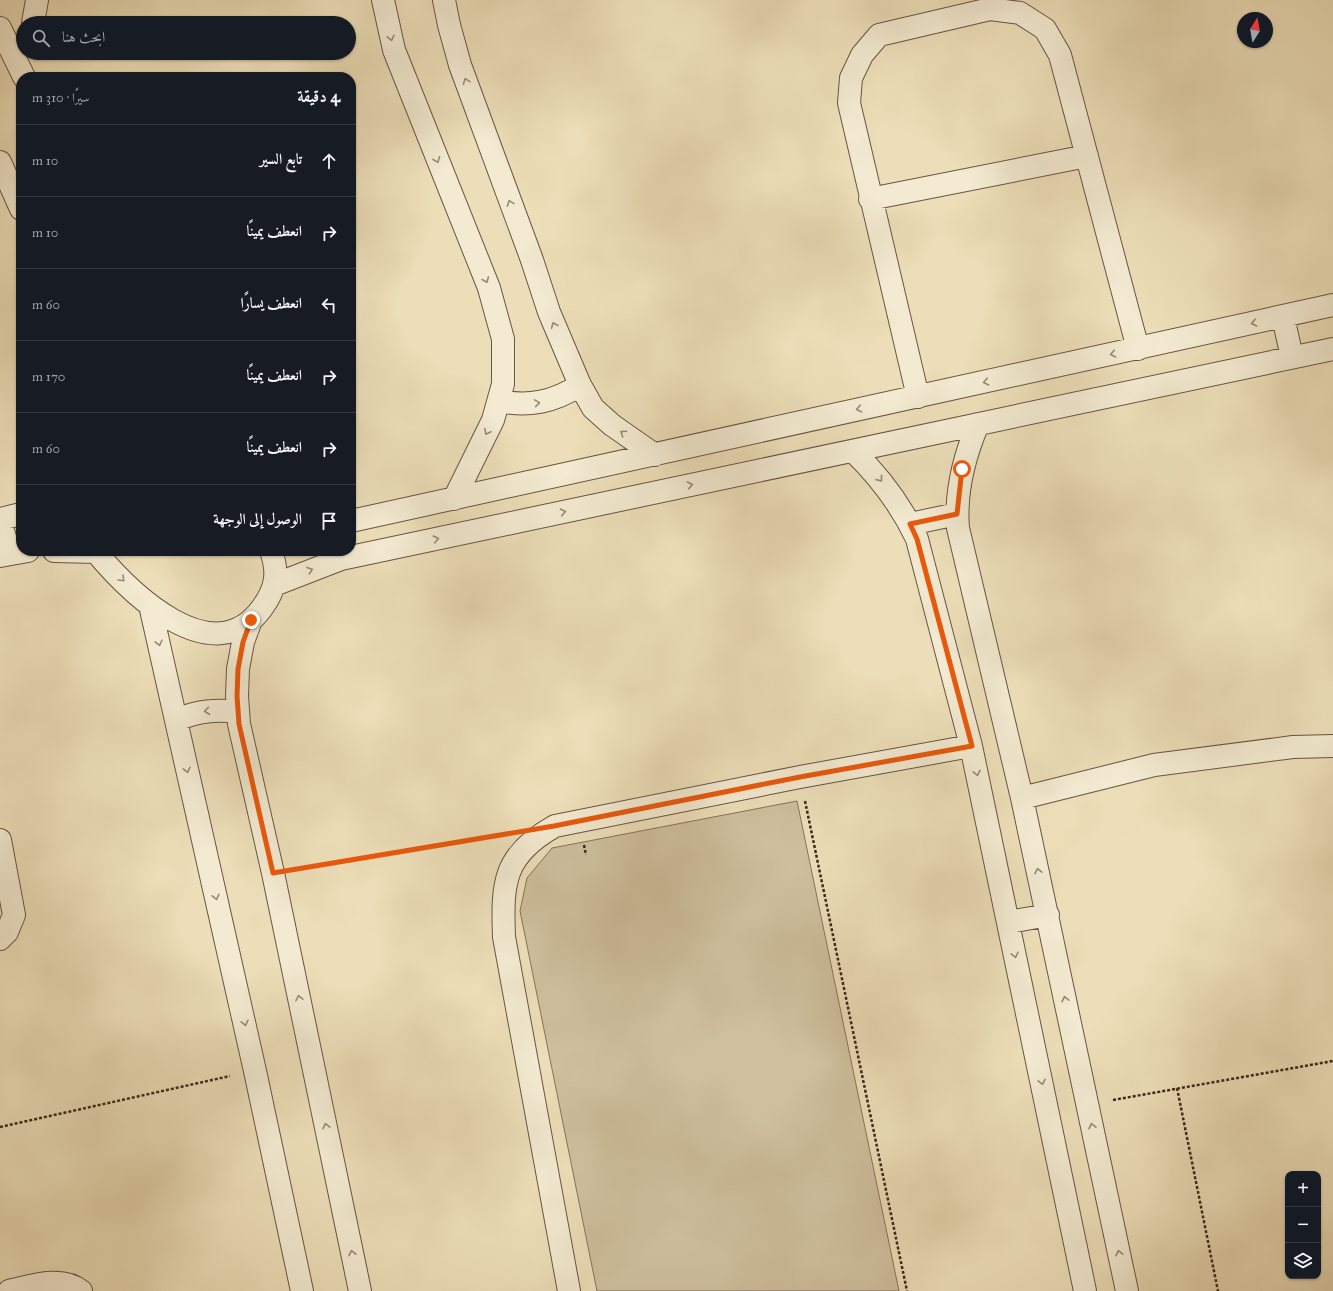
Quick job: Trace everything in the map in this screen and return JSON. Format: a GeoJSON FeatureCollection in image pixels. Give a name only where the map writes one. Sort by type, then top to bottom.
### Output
{"type":"FeatureCollection","features":[{"type":"Feature","properties":{"kind":"street"},"geometry":{"type":"LineString","coordinates":[[34,16],[37,0]]}},
{"type":"Feature","properties":{"kind":"street"},"geometry":{"type":"LineString","coordinates":[[382,0],[394,50],[489,288],[503,339],[504,384],[493,420],[454,499]]}},
{"type":"Feature","properties":{"kind":"street"},"geometry":{"type":"LineString","coordinates":[[444,0],[460,65],[532,260],[549,312],[580,386],[593,408],[612,425],[655,455]]}},
{"type":"Feature","properties":{"kind":"street"},"geometry":{"type":"LineString","coordinates":[[918,396],[870,199],[849,103],[851,78],[862,55],[879,35],[990,9],[1020,13],[1045,29],[1060,55],[1138,348]]}},
{"type":"Feature","properties":{"kind":"street"},"geometry":{"type":"LineString","coordinates":[[0,28],[16,54]]}},
{"type":"Feature","properties":{"kind":"street"},"geometry":{"type":"LineString","coordinates":[[870,199],[1088,156]]}},
{"type":"Feature","properties":{"kind":"street"},"geometry":{"type":"LineString","coordinates":[[0,162],[16,198]]}},
{"type":"Feature","properties":{"kind":"street"},"geometry":{"type":"LineString","coordinates":[[356,520],[1333,305]]}},
{"type":"Feature","properties":{"kind":"street"},"geometry":{"type":"LineString","coordinates":[[1283,317],[1292,357]]}},
{"type":"Feature","properties":{"kind":"street"},"geometry":{"type":"LineString","coordinates":[[356,551],[853,451],[1333,349]]}},
{"type":"Feature","properties":{"kind":"street"},"geometry":{"type":"LineString","coordinates":[[498,401],[527,404],[541,402],[555,399],[580,386]]}},
{"type":"Feature","properties":{"kind":"street"},"geometry":{"type":"LineString","coordinates":[[978,424],[962,469],[957,514],[958,528],[1048,915],[1127,1291]]}},
{"type":"Feature","properties":{"kind":"street"},"geometry":{"type":"LineString","coordinates":[[853,451],[873,470],[891,492],[917,539],[972,746],[1085,1291]]}},
{"type":"Feature","properties":{"kind":"street"},"geometry":{"type":"LineString","coordinates":[[910,524],[957,514]]}},
{"type":"Feature","properties":{"kind":"street"},"geometry":{"type":"LineString","coordinates":[[13,554],[0,520],[16,515]]}},
{"type":"Feature","properties":{"kind":"street"},"geometry":{"type":"LineString","coordinates":[[101,556],[126,583],[150,605],[194,631],[212,634],[226,633],[251,620]]}},
{"type":"Feature","properties":{"kind":"street"},"geometry":{"type":"LineString","coordinates":[[272,556],[276,571],[274,585],[269,598],[251,620],[243,642],[238,669],[239,724],[273,873],[360,1291]]}},
{"type":"Feature","properties":{"kind":"street"},"geometry":{"type":"LineString","coordinates":[[274,585],[335,556]]}},
{"type":"Feature","properties":{"kind":"street"},"geometry":{"type":"LineString","coordinates":[[150,605],[255,1071],[302,1291]]}},
{"type":"Feature","properties":{"kind":"street"},"geometry":{"type":"LineString","coordinates":[[176,720],[205,710],[238,712]]}},
{"type":"Feature","properties":{"kind":"street"},"geometry":{"type":"LineString","coordinates":[[569,1291],[504,937],[503,908],[506,879],[518,854],[534,838],[554,826],[800,777],[972,746]]}},
{"type":"Feature","properties":{"kind":"street"},"geometry":{"type":"LineString","coordinates":[[1022,798],[1154,765],[1293,747],[1333,746]]}},
{"type":"Feature","properties":{"kind":"street"},"geometry":{"type":"LineString","coordinates":[[0,840],[14,915],[7,932],[0,939]]}},
{"type":"Feature","properties":{"kind":"street"},"geometry":{"type":"LineString","coordinates":[[1009,922],[1048,915]]}},
{"type":"Feature","properties":{"kind":"street"},"geometry":{"type":"LineString","coordinates":[[9,1291],[51,1282],[74,1285],[81,1291]]}},
{"type":"Feature","properties":{"kind":"path"},"geometry":{"type":"LineString","coordinates":[[800,777],[907,1291]]}},
{"type":"Feature","properties":{"kind":"path"},"geometry":{"type":"LineString","coordinates":[[273,873],[508,834]]}},
{"type":"Feature","properties":{"kind":"path"},"geometry":{"type":"LineString","coordinates":[[1088,1104],[1333,1061]]}},
{"type":"Feature","properties":{"kind":"path"},"geometry":{"type":"LineString","coordinates":[[0,1127],[255,1071]]}},
{"type":"Feature","properties":{"kind":"path"},"geometry":{"type":"LineString","coordinates":[[1177,1088],[1218,1291]]}},
{"type":"Feature","properties":{"kind":"shaded area"},"geometry":{"type":"Polygon","coordinates":[[[797,801],[899,1291],[597,1291],[520,911],[527,878],[552,848],[797,801]]]}},
{"type":"Feature","properties":{"kind":"route"},"geometry":{"type":"LineString","coordinates":[[251,620],[243,642],[238,669],[237,696],[239,724],[273,873],[554,826],[800,777],[972,746],[917,539],[910,524],[957,514],[958,492],[962,469]]}}]}
